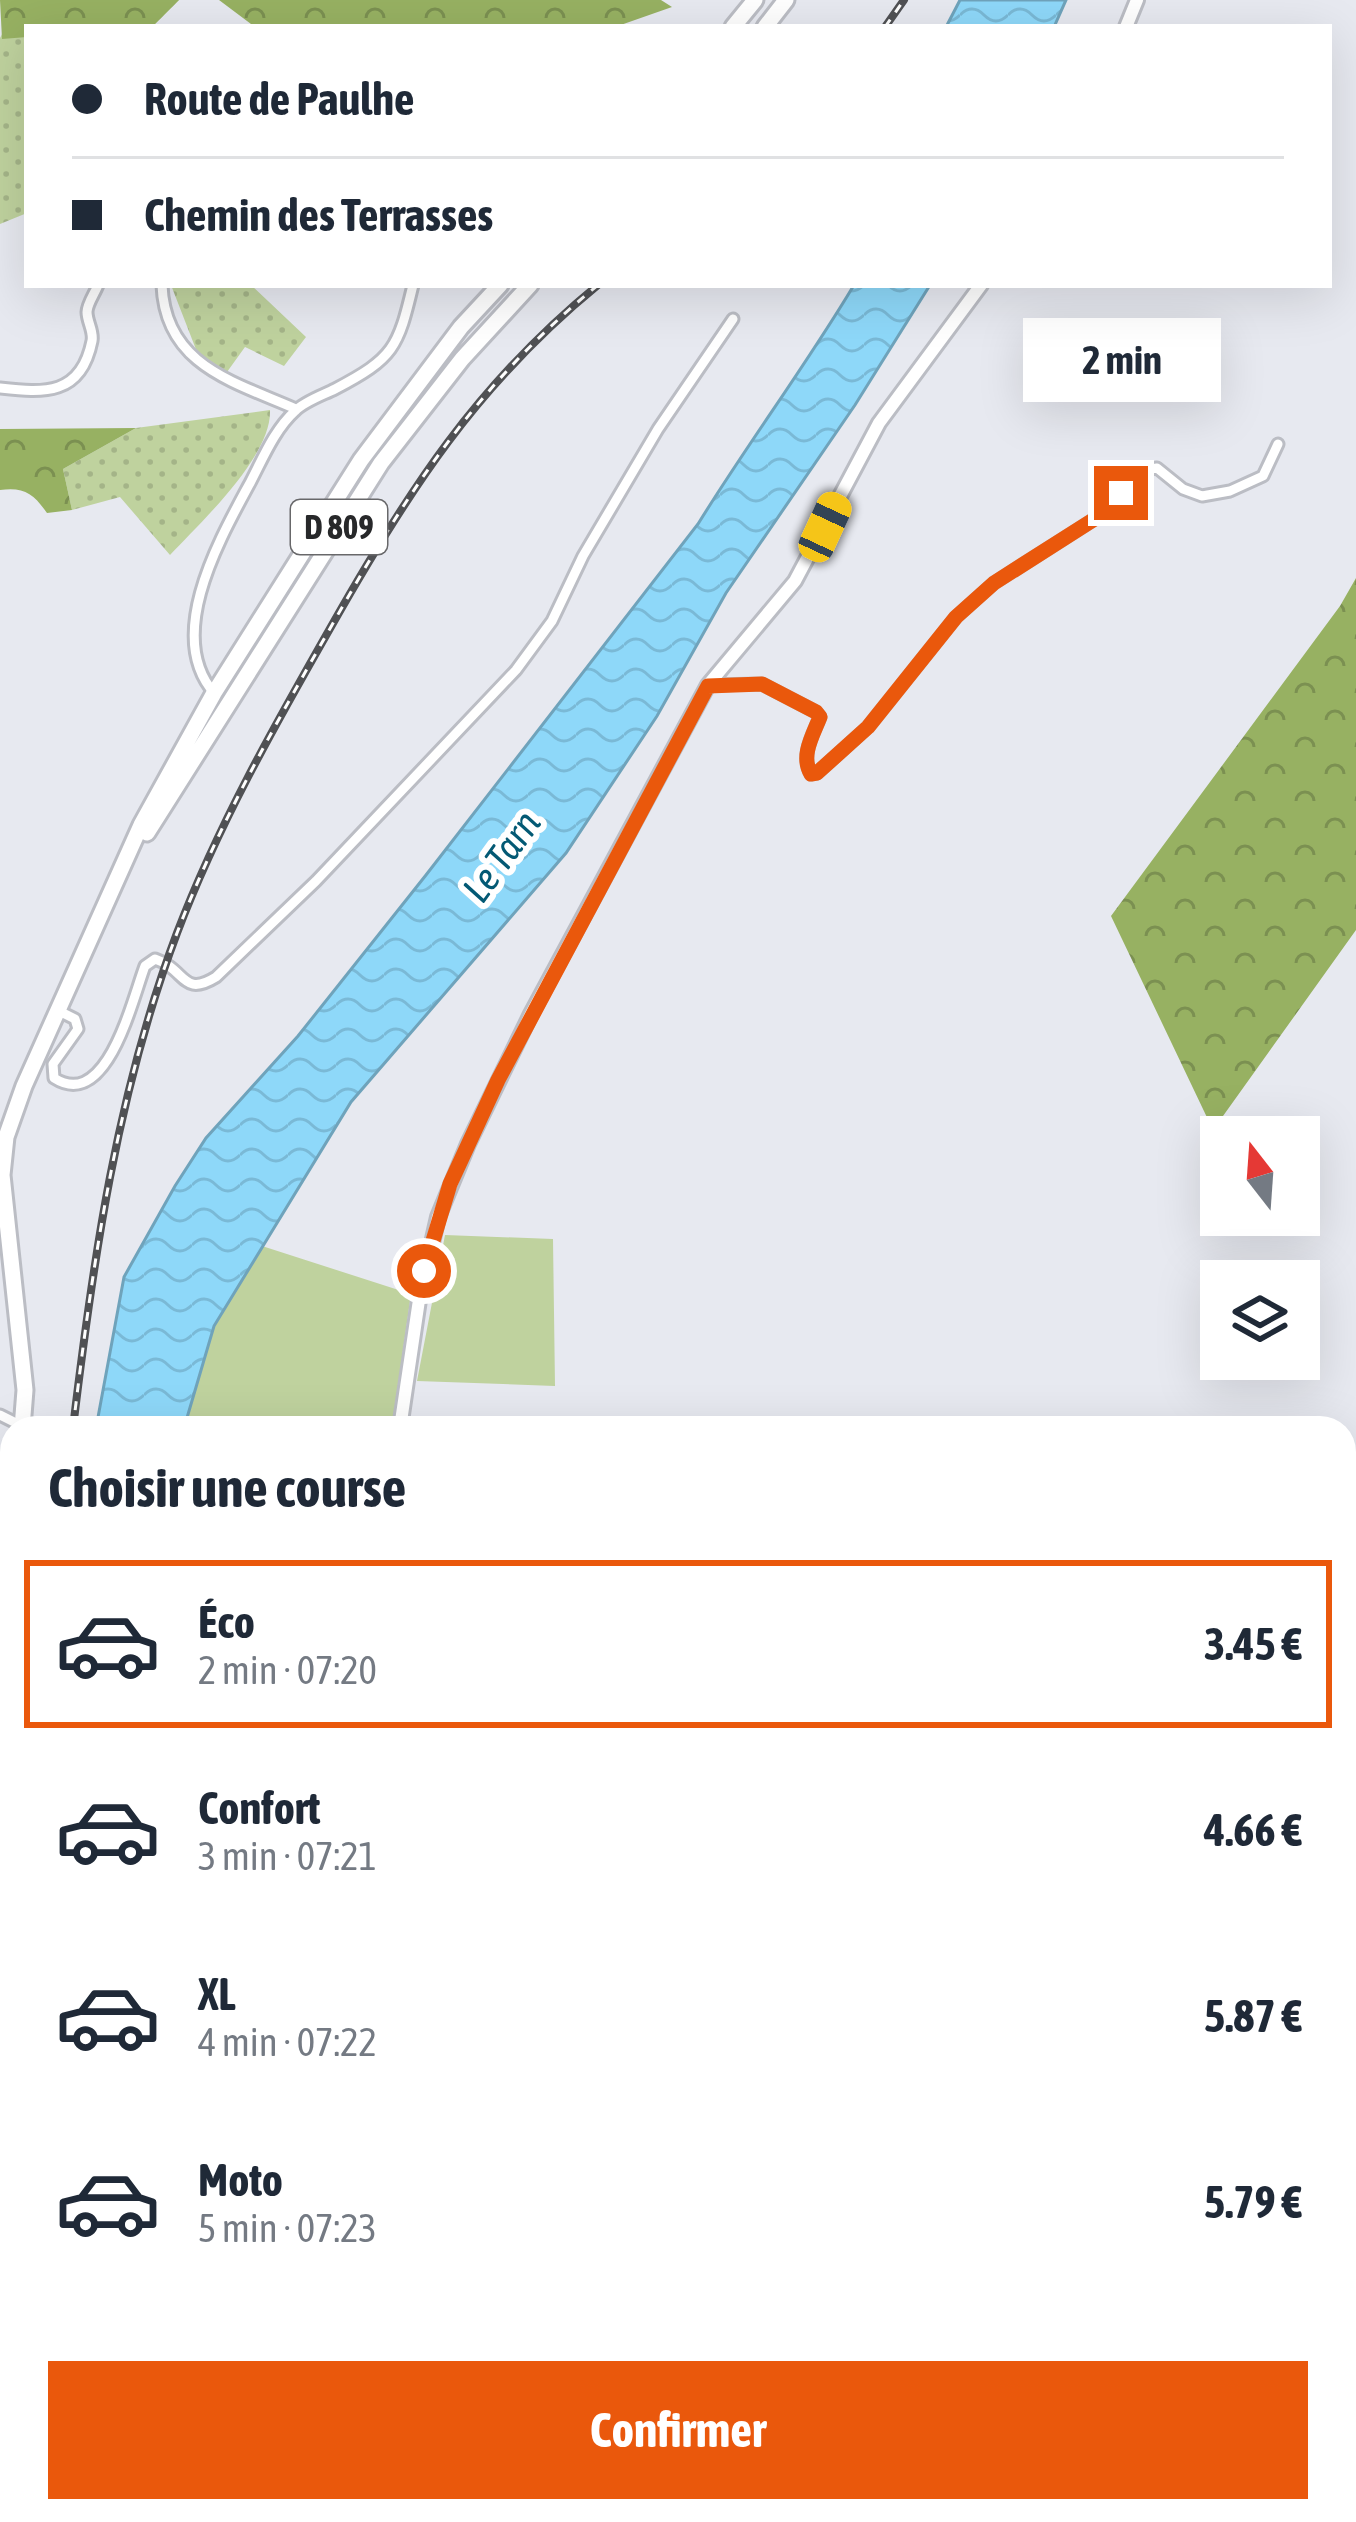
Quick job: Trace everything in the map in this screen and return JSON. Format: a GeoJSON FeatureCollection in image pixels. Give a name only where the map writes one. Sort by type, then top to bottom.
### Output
{"type":"FeatureCollection","features":[{"type":"Feature","properties":{"kind":"main road"},"geometry":{"type":"LineString","coordinates":[[735,24],[754,0]]}},
{"type":"Feature","properties":{"kind":"main road"},"geometry":{"type":"LineString","coordinates":[[767,24],[786,0]]}},
{"type":"Feature","properties":{"kind":"main road","name":"D 809"},"geometry":{"type":"LineString","coordinates":[[23,1416],[26,1390],[4,1217],[3,1155],[13,1113],[128,860],[215,693],[375,440],[461,327],[497,288]]}},
{"type":"Feature","properties":{"kind":"main road","name":"D 809"},"geometry":{"type":"LineString","coordinates":[[215,693],[381,464],[462,359],[527,288]]}},
{"type":"Feature","properties":{"kind":"street"},"geometry":{"type":"LineString","coordinates":[[0,388],[46,393],[67,385],[83,364],[93,337],[87,310],[97,288]]}},
{"type":"Feature","properties":{"kind":"street"},"geometry":{"type":"LineString","coordinates":[[163,288],[169,321],[181,345],[201,367],[296,409]]}},
{"type":"Feature","properties":{"kind":"street"},"geometry":{"type":"LineString","coordinates":[[215,693],[194,631],[207,569],[272,442],[296,409],[375,368],[397,344],[412,288]]}},
{"type":"Feature","properties":{"kind":"street"},"geometry":{"type":"LineString","coordinates":[[402,1416],[419,1300],[438,1216],[506,1063],[708,686],[795,581],[879,423],[979,288]]}},
{"type":"Feature","properties":{"kind":"street"},"geometry":{"type":"LineString","coordinates":[[57,1010],[75,1019],[78,1029],[52,1064],[55,1078],[66,1085],[85,1084],[99,1074],[113,1051],[145,966],[155,959],[189,985],[200,986],[216,977],[316,880],[516,670],[552,621],[583,556],[658,429],[734,319]]}},
{"type":"Feature","properties":{"kind":"street"},"geometry":{"type":"LineString","coordinates":[[708,686],[762,684],[816,712],[820,717],[806,754],[806,768],[817,773],[868,727],[956,617],[1009,572],[1093,520],[1144,470],[1156,468],[1202,496],[1230,491],[1263,476],[1278,444]]}},
{"type":"Feature","properties":{"kind":"green space"},"geometry":{"type":"Polygon","coordinates":[[[0,0],[179,0],[155,24],[24,24],[24,37],[2,39],[0,0]]]}},
{"type":"Feature","properties":{"kind":"green space"},"geometry":{"type":"Polygon","coordinates":[[[20,0],[179,0],[155,24],[24,24],[24,214],[0,224],[0,38],[20,0]]]}},
{"type":"Feature","properties":{"kind":"green space"},"geometry":{"type":"Polygon","coordinates":[[[219,0],[661,0],[672,7],[624,24],[251,24],[219,0]]]}},
{"type":"Feature","properties":{"kind":"green space"},"geometry":{"type":"Polygon","coordinates":[[[172,288],[254,288],[306,337],[284,366],[245,347],[227,372],[197,352],[172,288]]]}},
{"type":"Feature","properties":{"kind":"green space"},"geometry":{"type":"Polygon","coordinates":[[[270,410],[268,428],[247,467],[170,555],[120,497],[72,510],[63,469],[136,428],[270,410]]]}},
{"type":"Feature","properties":{"kind":"green space"},"geometry":{"type":"Polygon","coordinates":[[[136,428],[63,469],[72,510],[47,513],[27,493],[0,490],[0,429],[136,428]]]}},
{"type":"Feature","properties":{"kind":"green space"},"geometry":{"type":"Polygon","coordinates":[[[1356,578],[1356,930],[1223,1116],[1206,1116],[1111,916],[1356,578]]]}},
{"type":"Feature","properties":{"kind":"green space"},"geometry":{"type":"Polygon","coordinates":[[[445,1235],[553,1239],[555,1386],[417,1381],[445,1235]]]}},
{"type":"Feature","properties":{"kind":"green space"},"geometry":{"type":"Polygon","coordinates":[[[262,1246],[411,1294],[394,1416],[188,1416],[214,1326],[262,1246]]]}},
{"type":"Feature","properties":{"kind":"water"},"geometry":{"type":"Polygon","coordinates":[[[960,0],[1066,0],[1055,24],[948,24],[960,0]]]}},
{"type":"Feature","properties":{"kind":"water","name":"Le Tarn"},"geometry":{"type":"Polygon","coordinates":[[[852,288],[928,288],[855,405],[726,593],[657,716],[566,853],[351,1102],[214,1326],[188,1416],[98,1416],[124,1277],[206,1138],[298,1036],[698,524],[852,288]]]}},
{"type":"Feature","properties":{"kind":"railway"},"geometry":{"type":"LineString","coordinates":[[887,24],[904,0]]}},
{"type":"Feature","properties":{"kind":"railway"},"geometry":{"type":"LineString","coordinates":[[75,1416],[99,1239],[123,1115],[156,993],[210,853],[360,576],[418,485],[516,361],[595,288]]}},
{"type":"Feature","properties":{"kind":"route"},"geometry":{"type":"LineString","coordinates":[[424,1271],[450,1184],[498,1080],[708,686],[762,684],[816,712],[820,717],[806,754],[806,768],[817,773],[868,727],[956,617],[994,583],[1093,520],[1121,493]]}}]}
